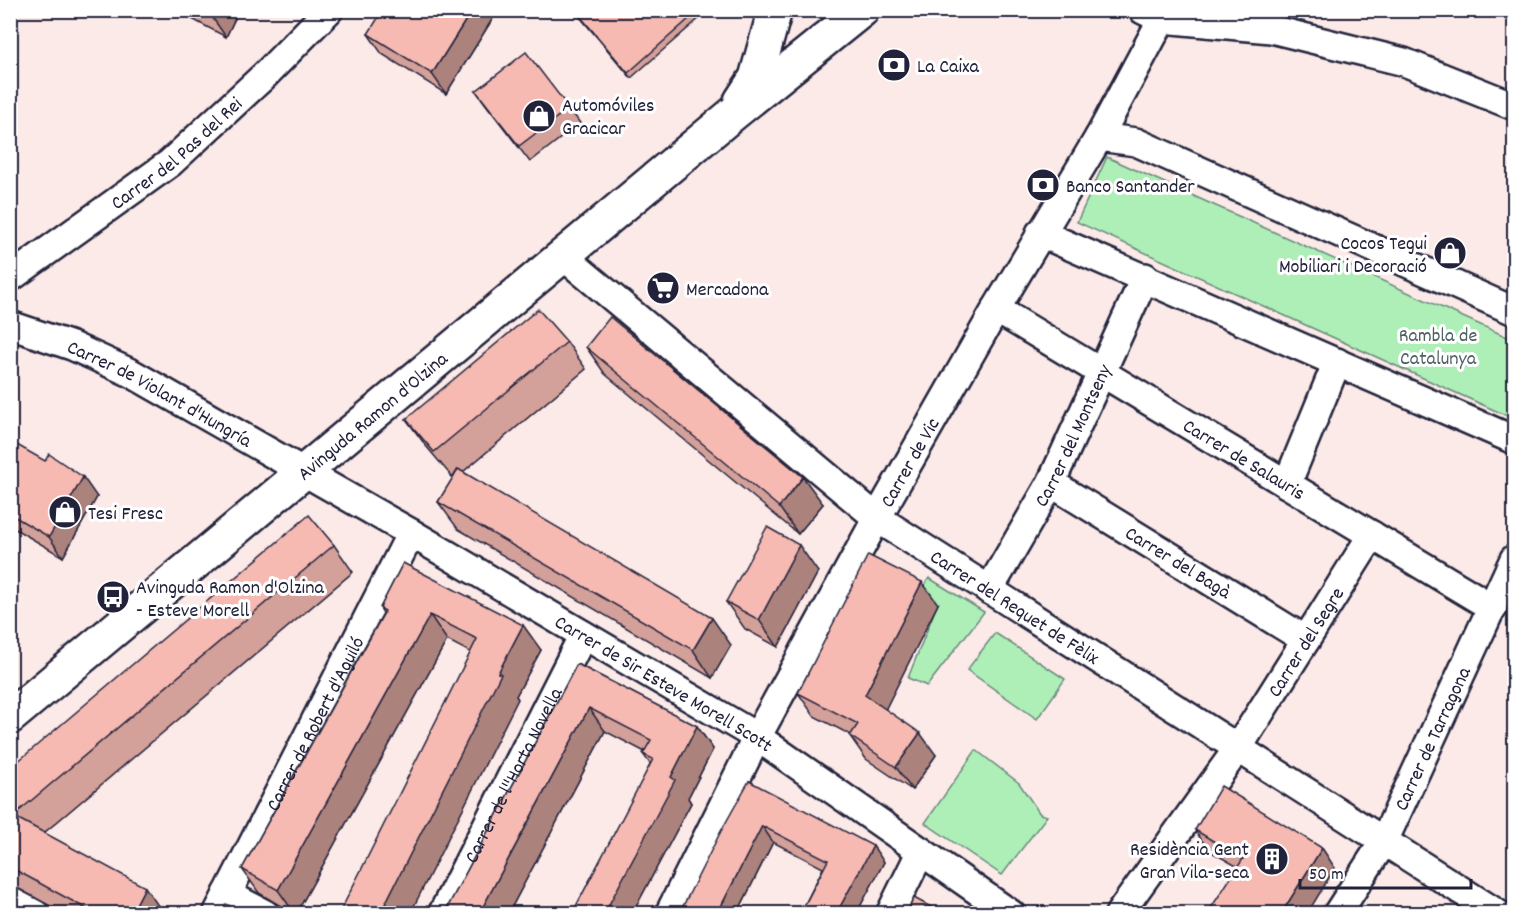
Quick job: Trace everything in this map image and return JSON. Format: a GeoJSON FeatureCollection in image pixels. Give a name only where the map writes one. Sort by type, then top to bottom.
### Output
{"type":"FeatureCollection","features":[{"type":"Feature","properties":{"kind":"street","name":"Carrer del Pas del Rei"},"geometry":{"type":"LineString","coordinates":[[10,278],[171,163],[265,75],[329,10]]}},
{"type":"Feature","properties":{"kind":"street","name":"Avinguda Ramon d'Olzina"},"geometry":{"type":"LineString","coordinates":[[734,113],[756,78],[775,10]]}},
{"type":"Feature","properties":{"kind":"street","name":"Avinguda Ramon d'Olzina"},"geometry":{"type":"LineString","coordinates":[[10,717],[734,113],[862,10]]}},
{"type":"Feature","properties":{"kind":"street","name":"Carrer de Vic"},"geometry":{"type":"LineString","coordinates":[[669,914],[757,737],[877,518],[1040,233],[1099,137],[1131,77],[1156,13]]}},
{"type":"Feature","properties":{"kind":"street"},"geometry":{"type":"LineString","coordinates":[[1156,13],[1271,29],[1404,62],[1515,106]]}},
{"type":"Feature","properties":{"kind":"street"},"geometry":{"type":"LineString","coordinates":[[1131,77],[1126,114],[1136,142]]}},
{"type":"Feature","properties":{"kind":"street"},"geometry":{"type":"LineString","coordinates":[[1099,137],[1136,142],[1515,311]]}},
{"type":"Feature","properties":{"kind":"street"},"geometry":{"type":"LineString","coordinates":[[1040,233],[1515,441]]}},
{"type":"Feature","properties":{"kind":"street","name":"Carrer del Requet de Fèlix"},"geometry":{"type":"LineString","coordinates":[[563,256],[877,518],[1498,914]]}},
{"type":"Feature","properties":{"kind":"street","name":"Carrer del Montseny"},"geometry":{"type":"LineString","coordinates":[[989,590],[1051,483],[1144,277]]}},
{"type":"Feature","properties":{"kind":"street","name":"Carrer de Salauris"},"geometry":{"type":"LineString","coordinates":[[996,309],[1492,608]]}},
{"type":"Feature","properties":{"kind":"street","name":"Carrer de Violant d'Hungría"},"geometry":{"type":"LineString","coordinates":[[10,325],[72,346],[131,373],[305,471]]}},
{"type":"Feature","properties":{"kind":"street"},"geometry":{"type":"LineString","coordinates":[[1287,484],[1337,362]]}},
{"type":"Feature","properties":{"kind":"street","name":"Carrer de Sir Esteve Morell Scott"},"geometry":{"type":"LineString","coordinates":[[305,471],[757,737],[1011,914]]}},
{"type":"Feature","properties":{"kind":"street","name":"Carrer del Bagà"},"geometry":{"type":"LineString","coordinates":[[1051,483],[1306,640]]}},
{"type":"Feature","properties":{"kind":"street","name":"Carrer de Robert d'Aguiló"},"geometry":{"type":"LineString","coordinates":[[222,904],[411,533]]}},
{"type":"Feature","properties":{"kind":"street","name":"Carrer del Segre"},"geometry":{"type":"LineString","coordinates":[[1119,914],[1238,748],[1372,535]]}},
{"type":"Feature","properties":{"kind":"street","name":"Carrer de Tarragona"},"geometry":{"type":"LineString","coordinates":[[1337,914],[1384,841],[1515,559]]}},
{"type":"Feature","properties":{"kind":"street","name":"Carrer de l''Horta Novella"},"geometry":{"type":"LineString","coordinates":[[442,914],[583,635]]}},
{"type":"Feature","properties":{"kind":"street"},"geometry":{"type":"LineString","coordinates":[[890,914],[921,851]]}},
{"type":"Feature","properties":{"kind":"street"},"geometry":{"type":"LineString","coordinates":[[10,901],[35,914]]}},
{"type":"Feature","properties":{"kind":"street"},"geometry":{"type":"LineString","coordinates":[[222,904],[265,914]]}},
{"type":"Feature","properties":{"kind":"green space","name":"Rambla de Catalunya"},"geometry":{"type":"Polygon","coordinates":[[[1107,157],[1514,340],[1514,419],[1077,222],[1107,157]]]}},
{"type":"Feature","properties":{"kind":"green space"},"geometry":{"type":"Polygon","coordinates":[[[929,578],[984,612],[927,686],[908,678],[937,605],[918,595],[929,578]]]}},
{"type":"Feature","properties":{"kind":"green space"},"geometry":{"type":"Polygon","coordinates":[[[995,633],[1065,679],[1037,719],[967,670],[995,633]]]}},
{"type":"Feature","properties":{"kind":"green space"},"geometry":{"type":"Polygon","coordinates":[[[976,750],[1019,783],[1040,814],[1047,816],[1002,875],[925,823],[976,750]]]}},
{"type":"Feature","properties":{"kind":"building"},"geometry":{"type":"Polygon","coordinates":[[[200,10],[215,10],[212,17],[200,10]]]}},
{"type":"Feature","properties":{"kind":"building"},"geometry":{"type":"Polygon","coordinates":[[[383,10],[472,10],[432,74],[368,34],[383,10]]]}},
{"type":"Feature","properties":{"kind":"building"},"geometry":{"type":"Polygon","coordinates":[[[575,10],[699,10],[628,73],[575,10]]]}},
{"type":"Feature","properties":{"kind":"building"},"geometry":{"type":"Polygon","coordinates":[[[526,52],[569,108],[519,146],[476,91],[526,52]]]}},
{"type":"Feature","properties":{"kind":"building"},"geometry":{"type":"Polygon","coordinates":[[[538,309],[567,342],[434,452],[406,419],[538,309]]]}},
{"type":"Feature","properties":{"kind":"building"},"geometry":{"type":"Polygon","coordinates":[[[610,317],[803,477],[779,507],[586,347],[610,317]]]}},
{"type":"Feature","properties":{"kind":"building"},"geometry":{"type":"Polygon","coordinates":[[[10,441],[45,461],[49,454],[83,477],[49,537],[10,514],[10,441]]]}},
{"type":"Feature","properties":{"kind":"building"},"geometry":{"type":"Polygon","coordinates":[[[458,469],[712,618],[693,650],[438,502],[458,469]]]}},
{"type":"Feature","properties":{"kind":"building"},"geometry":{"type":"Polygon","coordinates":[[[309,515],[334,545],[13,816],[145,887],[131,914],[96,914],[10,867],[10,768],[309,515]]]}},
{"type":"Feature","properties":{"kind":"building"},"geometry":{"type":"Polygon","coordinates":[[[767,527],[799,545],[759,620],[726,602],[767,527]]]}},
{"type":"Feature","properties":{"kind":"building"},"geometry":{"type":"Polygon","coordinates":[[[868,555],[922,582],[865,695],[920,733],[896,767],[850,736],[858,724],[798,693],[868,555]]]}},
{"type":"Feature","properties":{"kind":"building"},"geometry":{"type":"Polygon","coordinates":[[[403,563],[523,625],[498,673],[501,674],[380,914],[339,914],[477,639],[430,615],[278,890],[242,869],[385,611],[380,608],[403,563]]]}},
{"type":"Feature","properties":{"kind":"building"},"geometry":{"type":"Polygon","coordinates":[[[577,664],[697,726],[671,777],[675,780],[604,914],[572,914],[653,759],[643,754],[651,740],[589,708],[479,914],[444,914],[577,664]]]}},
{"type":"Feature","properties":{"kind":"building"},"geometry":{"type":"Polygon","coordinates":[[[749,781],[873,846],[836,914],[800,914],[828,860],[762,826],[717,914],[679,914],[749,781]]]}},
{"type":"Feature","properties":{"kind":"building","name":"Residència Gent Gran Vila-seca"},"geometry":{"type":"Polygon","coordinates":[[[1221,786],[1322,848],[1281,914],[1207,914],[1243,859],[1195,830],[1221,786]]]}},
{"type":"Feature","properties":{"kind":"building"},"geometry":{"type":"Polygon","coordinates":[[[914,898],[944,914],[906,914],[914,898]]]}},
{"type":"Feature","properties":{"kind":"building"},"geometry":{"type":"Polygon","coordinates":[[[226,904],[246,914],[221,914],[226,904]]]}},
{"type":"Feature","properties":{"kind":"place","name":"La Caixa"},"geometry":{"type":"Point","coordinates":[894,65]}},
{"type":"Feature","properties":{"kind":"place","name":"Automóviles Gracicar"},"geometry":{"type":"Point","coordinates":[539,116]}},
{"type":"Feature","properties":{"kind":"place","name":"Banco Santander"},"geometry":{"type":"Point","coordinates":[1043,185]}},
{"type":"Feature","properties":{"kind":"place","name":"Cocos Tegui Mobiliari i Decoració"},"geometry":{"type":"Point","coordinates":[1450,253]}},
{"type":"Feature","properties":{"kind":"place","name":"Mercadona"},"geometry":{"type":"Point","coordinates":[663,288]}},
{"type":"Feature","properties":{"kind":"place","name":"Tesi Fresc"},"geometry":{"type":"Point","coordinates":[65,512]}},
{"type":"Feature","properties":{"kind":"place","name":"Avinguda Ramon d'Olzina - Esteve Morell"},"geometry":{"type":"Point","coordinates":[113,597]}},
{"type":"Feature","properties":{"kind":"place","name":"Residència Gent Gran Vila-seca"},"geometry":{"type":"Point","coordinates":[1272,859]}}]}
